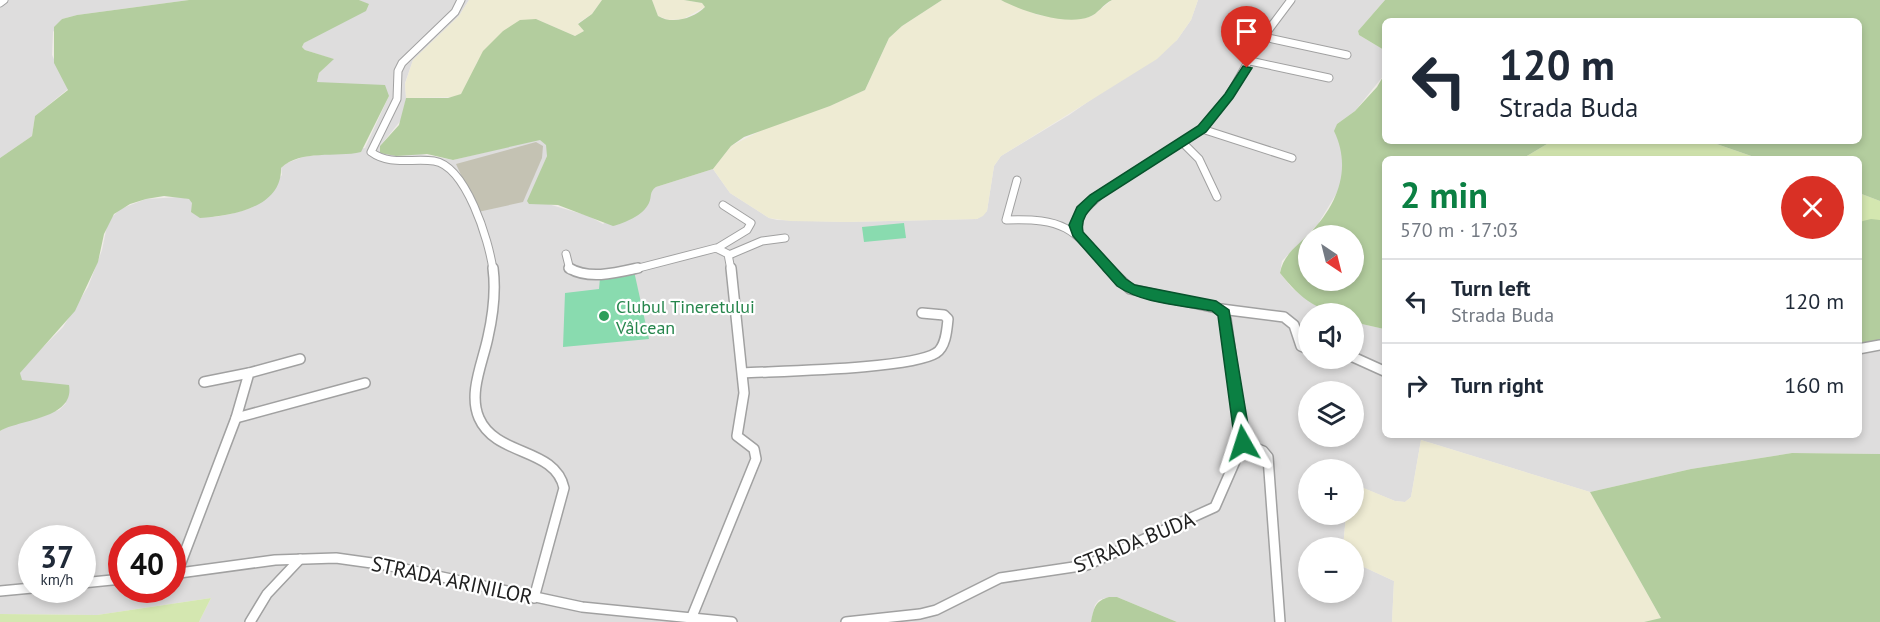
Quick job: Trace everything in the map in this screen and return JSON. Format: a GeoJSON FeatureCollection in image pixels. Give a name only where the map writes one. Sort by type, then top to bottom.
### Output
{"type":"FeatureCollection","features":[{"type":"Feature","properties":{"kind":"street"},"geometry":{"type":"LineString","coordinates":[[0,3],[4,0]]}},
{"type":"Feature","properties":{"kind":"street"},"geometry":{"type":"LineString","coordinates":[[461,0],[455,12],[402,63],[398,71],[397,99],[371,152],[380,158],[436,160],[448,165],[460,180],[488,249],[494,278],[489,333],[474,398],[478,416],[484,429],[503,444],[524,455],[552,463],[564,478],[564,488],[534,598]]}},
{"type":"Feature","properties":{"kind":"street"},"geometry":{"type":"LineString","coordinates":[[1077,233],[1077,217],[1094,198],[1202,129],[1229,96],[1263,37],[1291,0]]}},
{"type":"Feature","properties":{"kind":"street"},"geometry":{"type":"LineString","coordinates":[[1263,37],[1347,55]]}},
{"type":"Feature","properties":{"kind":"street"},"geometry":{"type":"LineString","coordinates":[[1250,61],[1329,78]]}},
{"type":"Feature","properties":{"kind":"street"},"geometry":{"type":"LineString","coordinates":[[1202,129],[1292,158]]}},
{"type":"Feature","properties":{"kind":"street"},"geometry":{"type":"LineString","coordinates":[[1182,142],[1199,159],[1217,198]]}},
{"type":"Feature","properties":{"kind":"street"},"geometry":{"type":"LineString","coordinates":[[1017,180],[1006,219],[1041,219],[1077,233],[1121,283],[1130,289],[1221,309],[1284,317],[1293,322],[1298,337]]}},
{"type":"Feature","properties":{"kind":"street"},"geometry":{"type":"LineString","coordinates":[[566,254],[569,269],[575,273],[594,275],[719,248],[747,230],[751,223],[739,213],[723,205]]}},
{"type":"Feature","properties":{"kind":"street"},"geometry":{"type":"LineString","coordinates":[[729,255],[762,241],[785,238]]}},
{"type":"Feature","properties":{"kind":"street"},"geometry":{"type":"LineString","coordinates":[[691,619],[756,459],[754,449],[737,436],[744,393],[743,373],[729,255],[719,248]]}},
{"type":"Feature","properties":{"kind":"street","name":"STRADA BUDA"},"geometry":{"type":"LineString","coordinates":[[846,622],[928,612],[1000,578],[1087,565],[1215,507],[1221,498],[1243,443],[1226,319],[1221,309]]}},
{"type":"Feature","properties":{"kind":"street"},"geometry":{"type":"LineString","coordinates":[[743,373],[853,365],[931,355],[941,346],[948,319],[944,315],[922,313]]}},
{"type":"Feature","properties":{"kind":"street"},"geometry":{"type":"LineString","coordinates":[[1862,348],[1880,345]]}},
{"type":"Feature","properties":{"kind":"street"},"geometry":{"type":"LineString","coordinates":[[204,382],[249,374],[300,359]]}},
{"type":"Feature","properties":{"kind":"street"},"geometry":{"type":"LineString","coordinates":[[1364,362],[1382,370]]}},
{"type":"Feature","properties":{"kind":"street"},"geometry":{"type":"LineString","coordinates":[[186,545],[236,418],[249,374]]}},
{"type":"Feature","properties":{"kind":"street"},"geometry":{"type":"LineString","coordinates":[[236,418],[365,383]]}},
{"type":"Feature","properties":{"kind":"street"},"geometry":{"type":"LineString","coordinates":[[1243,443],[1263,451],[1268,457],[1280,622]]}},
{"type":"Feature","properties":{"kind":"street"},"geometry":{"type":"LineString","coordinates":[[250,622],[267,594],[300,559]]}},
{"type":"Feature","properties":{"kind":"street","name":"STRADA ARINILOR"},"geometry":{"type":"LineString","coordinates":[[186,572],[300,559],[359,560],[534,598],[691,619],[732,622]]}},
{"type":"Feature","properties":{"kind":"street"},"geometry":{"type":"LineString","coordinates":[[0,591],[18,589]]}},
{"type":"Feature","properties":{"kind":"shaded area"},"geometry":{"type":"Polygon","coordinates":[[[0,0],[189,0],[62,19],[53,32],[52,55],[68,89],[35,116],[32,136],[0,158],[0,0]]]}},
{"type":"Feature","properties":{"kind":"shaded area"},"geometry":{"type":"Polygon","coordinates":[[[359,0],[469,0],[459,16],[413,60],[405,83],[406,98],[402,119],[380,146],[453,160],[540,139],[547,145],[547,156],[540,173],[548,204],[589,216],[603,224],[656,187],[713,169],[730,193],[769,218],[777,220],[846,222],[977,219],[987,211],[994,166],[1001,156],[1069,115],[1177,40],[1191,20],[1198,0],[1385,0],[1358,31],[1359,35],[1382,49],[1382,77],[1355,111],[1337,124],[1335,131],[1344,153],[1344,170],[1338,191],[1317,225],[1298,225],[1298,245],[1282,261],[1280,273],[1292,288],[1312,303],[1298,303],[1298,369],[1364,369],[1364,324],[1382,329],[1382,438],[1862,438],[1862,348],[1880,342],[1880,454],[1792,453],[1691,469],[1590,492],[1421,440],[1411,497],[1405,502],[1395,501],[1364,488],[1364,459],[1298,459],[1298,525],[1345,525],[1344,537],[1298,537],[1298,603],[1364,603],[1364,567],[1394,581],[1392,622],[1177,622],[1117,597],[1109,597],[1099,600],[1095,605],[1091,622],[199,622],[211,598],[186,602],[186,525],[108,525],[108,603],[177,603],[97,615],[0,614],[0,431],[10,425],[59,410],[66,403],[30,381],[21,380],[20,373],[24,366],[63,327],[88,287],[102,250],[108,221],[120,209],[146,199],[180,197],[189,199],[214,217],[231,214],[251,208],[282,175],[281,168],[287,163],[303,157],[365,148],[389,96],[317,82],[319,73],[333,59],[302,47],[304,43],[369,5],[359,0]]]}},
{"type":"Feature","properties":{"kind":"shaded area"},"geometry":{"type":"Polygon","coordinates":[[[469,0],[602,0],[592,14],[578,23],[584,31],[575,36],[536,19],[477,62],[470,80],[461,94],[455,97],[406,98],[405,84],[413,60],[459,16],[469,0]]]}},
{"type":"Feature","properties":{"kind":"shaded area"},"geometry":{"type":"Polygon","coordinates":[[[652,0],[684,0],[702,3],[705,7],[683,19],[669,20],[658,16],[652,0]]]}},
{"type":"Feature","properties":{"kind":"shaded area"},"geometry":{"type":"Polygon","coordinates":[[[942,0],[1001,0],[1038,15],[1081,19],[1092,16],[1112,0],[1198,0],[1191,20],[1177,40],[1157,59],[1001,156],[994,166],[987,211],[977,219],[790,221],[769,218],[730,193],[713,169],[731,146],[768,127],[830,106],[865,90],[889,38],[902,26],[942,0]]]}},
{"type":"Feature","properties":{"kind":"shaded area"},"geometry":{"type":"Polygon","coordinates":[[[536,142],[543,146],[542,158],[523,202],[478,212],[456,164],[536,142]]]}},
{"type":"Feature","properties":{"kind":"shaded area"},"geometry":{"type":"Polygon","coordinates":[[[1421,440],[1590,492],[1661,618],[1644,622],[1392,622],[1394,581],[1364,567],[1364,537],[1344,537],[1345,525],[1364,525],[1364,488],[1395,501],[1405,502],[1411,497],[1421,440]]]}},
{"type":"Feature","properties":{"kind":"green space"},"geometry":{"type":"Polygon","coordinates":[[[189,0],[359,0],[369,4],[366,11],[304,43],[302,47],[334,59],[319,73],[317,82],[385,85],[389,96],[361,152],[309,156],[289,162],[281,168],[279,182],[273,192],[264,201],[252,207],[226,215],[200,218],[191,212],[192,203],[189,199],[164,196],[130,204],[114,214],[104,234],[98,262],[75,311],[20,373],[22,380],[69,385],[69,396],[64,405],[55,411],[0,431],[0,158],[32,136],[35,116],[68,90],[54,63],[54,27],[62,19],[77,15],[189,0]]]}},
{"type":"Feature","properties":{"kind":"green space"},"geometry":{"type":"Polygon","coordinates":[[[602,0],[652,0],[658,16],[677,20],[689,17],[705,7],[702,3],[684,0],[942,0],[902,26],[889,38],[865,90],[830,106],[744,137],[731,146],[713,169],[656,187],[642,212],[628,221],[613,226],[558,205],[529,204],[527,201],[547,156],[546,145],[540,140],[453,160],[427,154],[396,156],[380,153],[380,146],[399,125],[406,98],[448,98],[461,94],[483,51],[503,31],[520,20],[536,19],[575,36],[584,31],[578,24],[592,14],[602,0]]]}},
{"type":"Feature","properties":{"kind":"green space"},"geometry":{"type":"Polygon","coordinates":[[[1001,0],[1112,0],[1092,16],[1068,20],[1032,13],[1001,0]]]}},
{"type":"Feature","properties":{"kind":"green space"},"geometry":{"type":"Polygon","coordinates":[[[1385,0],[1880,0],[1880,201],[1862,194],[1862,156],[1751,156],[1717,144],[1862,144],[1862,18],[1382,18],[1382,49],[1359,35],[1358,31],[1385,0]]]}},
{"type":"Feature","properties":{"kind":"green space"},"geometry":{"type":"Polygon","coordinates":[[[1382,78],[1382,144],[1547,144],[1527,156],[1382,156],[1382,329],[1364,324],[1364,303],[1312,303],[1295,290],[1280,273],[1284,261],[1298,244],[1298,291],[1364,291],[1364,225],[1317,225],[1335,198],[1342,172],[1342,158],[1334,131],[1337,124],[1355,111],[1382,78]]]}},
{"type":"Feature","properties":{"kind":"green space"},"geometry":{"type":"Polygon","coordinates":[[[1547,144],[1717,144],[1751,156],[1527,156],[1547,144]]]}},
{"type":"Feature","properties":{"kind":"green space"},"geometry":{"type":"Polygon","coordinates":[[[1862,194],[1880,201],[1880,220],[1862,222],[1862,194]]]}},
{"type":"Feature","properties":{"kind":"green space"},"geometry":{"type":"Polygon","coordinates":[[[1880,220],[1880,342],[1862,348],[1862,221],[1880,220]]]}},
{"type":"Feature","properties":{"kind":"green space"},"geometry":{"type":"Polygon","coordinates":[[[904,223],[906,238],[864,242],[862,227],[904,223]]]}},
{"type":"Feature","properties":{"kind":"green space","name":"Clubul Tineretului Vâlcean"},"geometry":{"type":"Polygon","coordinates":[[[634,271],[649,339],[563,347],[565,293],[599,289],[600,278],[634,271]]]}},
{"type":"Feature","properties":{"kind":"green space"},"geometry":{"type":"Polygon","coordinates":[[[1792,453],[1880,454],[1880,622],[1644,622],[1661,618],[1590,492],[1691,469],[1792,453]]]}},
{"type":"Feature","properties":{"kind":"green space"},"geometry":{"type":"Polygon","coordinates":[[[1109,597],[1117,597],[1177,622],[1091,622],[1096,606],[1109,597]]]}},
{"type":"Feature","properties":{"kind":"green space"},"geometry":{"type":"Polygon","coordinates":[[[211,598],[199,622],[0,622],[0,614],[97,615],[211,598]]]}},
{"type":"Feature","properties":{"kind":"place","name":"Clubul Tineretului Vâlcean"},"geometry":{"type":"Point","coordinates":[604,316]}},
{"type":"Feature","properties":{"kind":"route"},"geometry":{"type":"LineString","coordinates":[[1243,443],[1225,313],[1216,306],[1153,296],[1130,289],[1121,283],[1077,233],[1075,225],[1081,210],[1094,198],[1202,129],[1229,96],[1247,68]]}}]}
